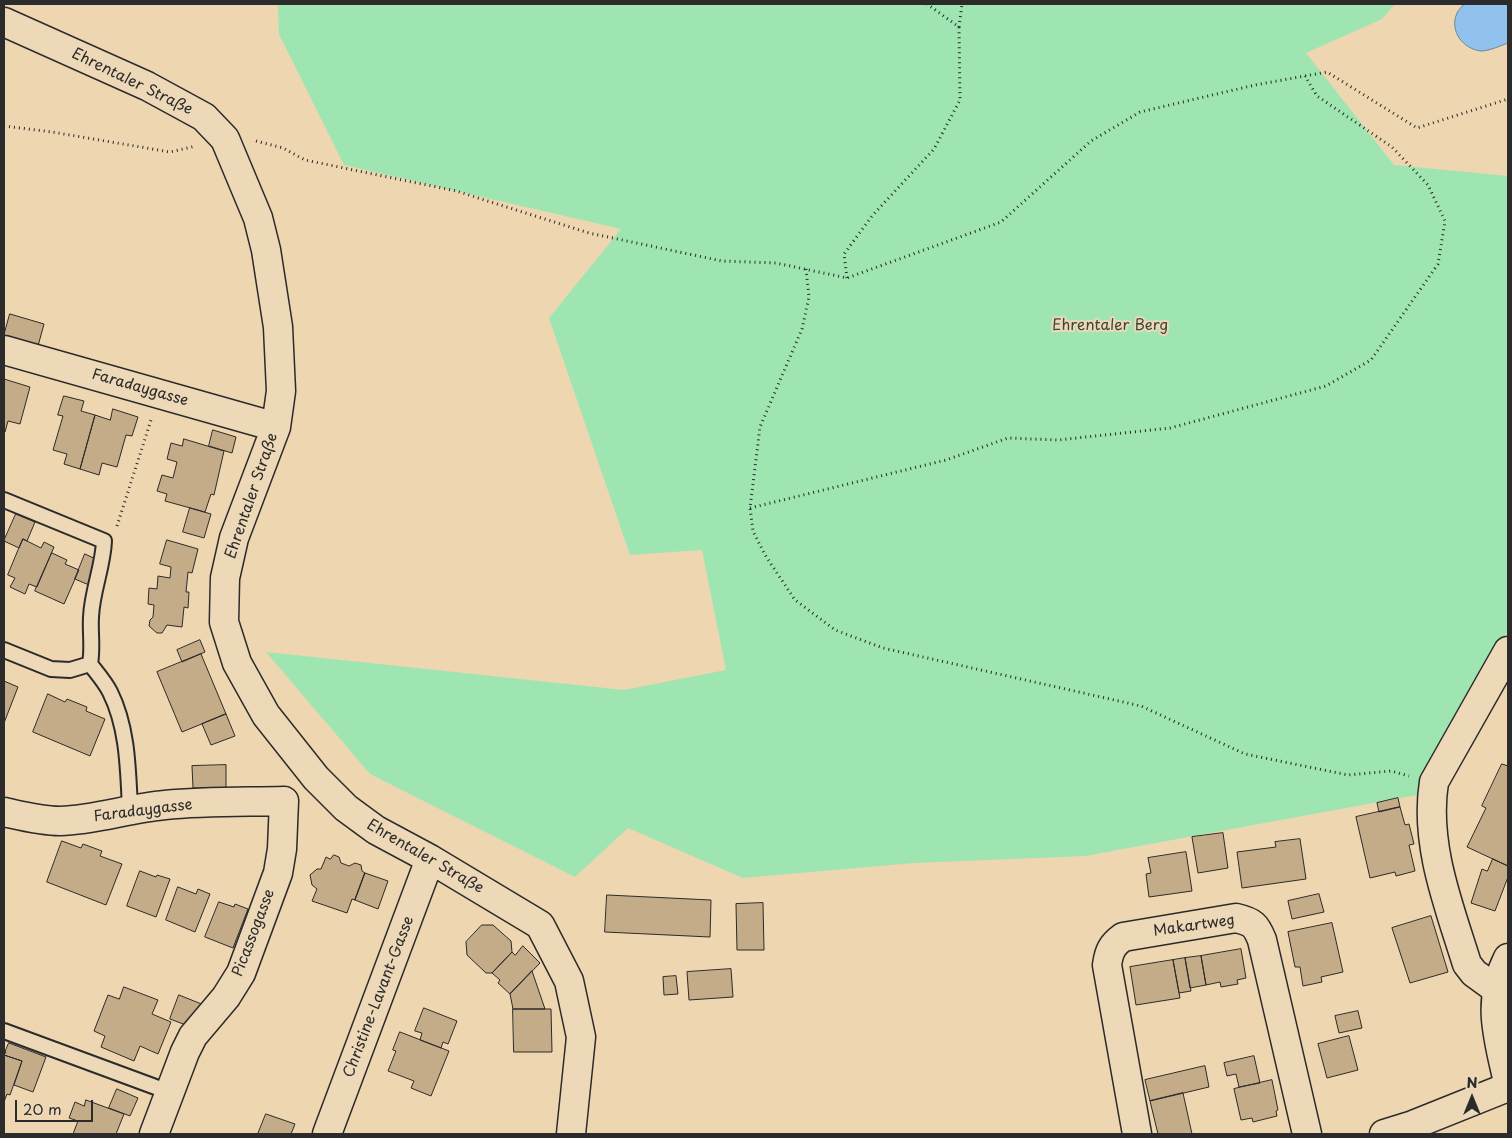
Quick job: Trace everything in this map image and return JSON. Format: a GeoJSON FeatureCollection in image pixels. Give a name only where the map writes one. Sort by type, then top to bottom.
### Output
{"type":"FeatureCollection","features":[{"type":"Feature","properties":{"kind":"street","name":"Ehrentaler Straße"},"geometry":{"type":"LineString","coordinates":[[4,22],[147,86],[204,116],[225,139],[258,218],[266,250],[278,327],[281,391],[276,426],[234,538],[225,578],[224,622],[236,663],[266,715],[316,778],[346,808],[376,830],[430,859],[540,924],[569,981],[581,1037],[571,1134]]}},
{"type":"Feature","properties":{"kind":"street","name":"Faradaygasse"},"geometry":{"type":"LineString","coordinates":[[4,350],[276,426]]}},
{"type":"Feature","properties":{"kind":"street"},"geometry":{"type":"LineString","coordinates":[[1496,989],[1474,973],[1467,964],[1439,872],[1431,797],[1434,782],[1508,651]]}},
{"type":"Feature","properties":{"kind":"street"},"geometry":{"type":"LineString","coordinates":[[284,801],[316,778]]}},
{"type":"Feature","properties":{"kind":"street","name":"Faradaygasse"},"geometry":{"type":"LineString","coordinates":[[4,812],[31,818],[61,821],[99,816],[130,809],[167,805],[284,801]]}},
{"type":"Feature","properties":{"kind":"street","name":"Picassogasse"},"geometry":{"type":"LineString","coordinates":[[154,1134],[169,1092],[193,1036],[226,997],[241,974],[278,873],[282,848],[284,801]]}},
{"type":"Feature","properties":{"kind":"street","name":"Christine-Lavant-Gasse"},"geometry":{"type":"LineString","coordinates":[[327,1134],[430,859]]}},
{"type":"Feature","properties":{"kind":"street","name":"Makartweg"},"geometry":{"type":"LineString","coordinates":[[1137,1134],[1108,965],[1109,952],[1114,943],[1124,936],[1236,918],[1248,921],[1257,928],[1262,940],[1307,1134]]}},
{"type":"Feature","properties":{"kind":"street"},"geometry":{"type":"LineString","coordinates":[[1508,958],[1496,989],[1496,1024],[1508,1082]]}},
{"type":"Feature","properties":{"kind":"street"},"geometry":{"type":"LineString","coordinates":[[1384,1134],[1413,1125],[1508,1087]]}},
{"type":"Feature","properties":{"kind":"lane"},"geometry":{"type":"LineString","coordinates":[[4,500],[104,541],[104,558],[94,595],[91,618],[93,649],[90,664],[110,691],[122,722],[128,755],[130,809]]}},
{"type":"Feature","properties":{"kind":"lane"},"geometry":{"type":"LineString","coordinates":[[4,650],[52,669],[70,670],[90,664]]}},
{"type":"Feature","properties":{"kind":"lane"},"geometry":{"type":"LineString","coordinates":[[4,1031],[169,1092]]}},
{"type":"Feature","properties":{"kind":"path"},"geometry":{"type":"LineString","coordinates":[[928,4],[959,27]]}},
{"type":"Feature","properties":{"kind":"path"},"geometry":{"type":"LineString","coordinates":[[847,278],[844,254],[872,216],[934,149],[960,100],[959,27],[962,4]]}},
{"type":"Feature","properties":{"kind":"path"},"geometry":{"type":"LineString","coordinates":[[4,126],[170,152],[225,139],[250,139],[283,148],[305,160],[456,191],[589,233],[722,261],[776,262],[847,278],[1001,222],[1091,141],[1140,112],[1255,85],[1327,72],[1417,128],[1508,99]]}},
{"type":"Feature","properties":{"kind":"path"},"geometry":{"type":"LineString","coordinates":[[750,508],[946,460],[1008,438],[1058,440],[1170,428],[1326,386],[1371,360],[1438,264],[1445,221],[1428,185],[1392,148],[1317,96],[1305,76]]}},
{"type":"Feature","properties":{"kind":"path"},"geometry":{"type":"LineString","coordinates":[[806,268],[810,297],[802,330],[760,427],[750,508],[753,531],[764,555],[795,600],[835,630],[883,648],[1141,706],[1245,754],[1348,775],[1391,771],[1434,782]]}},
{"type":"Feature","properties":{"kind":"path"},"geometry":{"type":"LineString","coordinates":[[104,541],[114,533],[160,394]]}},
{"type":"Feature","properties":{"kind":"green space","name":"Ehrentaler Berg"},"geometry":{"type":"Polygon","coordinates":[[[278,4],[1395,4],[1382,19],[1306,53],[1394,165],[1508,176],[1508,631],[1454,727],[1422,794],[1085,856],[914,863],[743,878],[628,828],[575,877],[370,774],[266,652],[624,690],[726,670],[702,550],[630,555],[549,318],[621,229],[344,165],[279,34],[278,4]]]}},
{"type":"Feature","properties":{"kind":"water"},"geometry":{"type":"Polygon","coordinates":[[[1464,4],[1508,4],[1508,43],[1481,51],[1474,50],[1463,43],[1456,32],[1455,20],[1458,11],[1464,4]]]}},
{"type":"Feature","properties":{"kind":"building"},"geometry":{"type":"Polygon","coordinates":[[[10,314],[44,324],[38,346],[4,336],[10,314]]]}},
{"type":"Feature","properties":{"kind":"building"},"geometry":{"type":"Polygon","coordinates":[[[4,379],[30,387],[20,424],[8,421],[5,432],[4,432],[4,379]]]}},
{"type":"Feature","properties":{"kind":"building"},"geometry":{"type":"Polygon","coordinates":[[[64,396],[84,401],[81,411],[95,415],[80,469],[64,464],[67,454],[53,450],[63,416],[58,415],[64,396]]]}},
{"type":"Feature","properties":{"kind":"building"},"geometry":{"type":"Polygon","coordinates":[[[113,409],[138,417],[132,436],[126,435],[117,467],[102,463],[99,475],[80,469],[95,415],[110,420],[113,409]]]}},
{"type":"Feature","properties":{"kind":"building"},"geometry":{"type":"Polygon","coordinates":[[[213,430],[236,437],[232,453],[209,446],[213,430]]]}},
{"type":"Feature","properties":{"kind":"building"},"geometry":{"type":"Polygon","coordinates":[[[184,439],[224,451],[214,495],[211,494],[205,512],[165,501],[167,494],[157,491],[162,475],[173,478],[177,462],[167,459],[171,443],[182,446],[184,439]]]}},
{"type":"Feature","properties":{"kind":"building"},"geometry":{"type":"Polygon","coordinates":[[[190,508],[211,514],[204,538],[183,532],[190,508]]]}},
{"type":"Feature","properties":{"kind":"building"},"geometry":{"type":"Polygon","coordinates":[[[16,514],[35,522],[27,541],[23,539],[19,548],[4,541],[16,514]]]}},
{"type":"Feature","properties":{"kind":"building"},"geometry":{"type":"Polygon","coordinates":[[[23,539],[41,548],[44,542],[54,547],[37,587],[29,584],[25,594],[10,587],[15,578],[8,575],[23,539]]]}},
{"type":"Feature","properties":{"kind":"building"},"geometry":{"type":"Polygon","coordinates":[[[167,540],[198,549],[192,573],[188,572],[186,592],[189,592],[188,608],[184,607],[182,627],[167,625],[162,633],[157,633],[149,626],[150,620],[153,617],[154,605],[148,604],[149,588],[157,589],[158,576],[170,578],[171,567],[160,564],[167,540]]]}},
{"type":"Feature","properties":{"kind":"building"},"geometry":{"type":"Polygon","coordinates":[[[52,553],[67,560],[65,564],[79,570],[64,604],[35,591],[52,553]]]}},
{"type":"Feature","properties":{"kind":"building"},"geometry":{"type":"Polygon","coordinates":[[[85,554],[100,561],[89,585],[75,579],[85,554]]]}},
{"type":"Feature","properties":{"kind":"building"},"geometry":{"type":"Polygon","coordinates":[[[200,640],[205,652],[182,662],[177,650],[200,640]]]}},
{"type":"Feature","properties":{"kind":"building"},"geometry":{"type":"Polygon","coordinates":[[[201,654],[226,714],[182,732],[157,672],[201,654]]]}},
{"type":"Feature","properties":{"kind":"building"},"geometry":{"type":"Polygon","coordinates":[[[4,681],[18,687],[4,723],[4,681]]]}},
{"type":"Feature","properties":{"kind":"building"},"geometry":{"type":"Polygon","coordinates":[[[48,694],[65,702],[67,699],[87,707],[86,711],[105,719],[90,756],[33,732],[48,694]]]}},
{"type":"Feature","properties":{"kind":"building"},"geometry":{"type":"Polygon","coordinates":[[[226,714],[235,736],[211,745],[202,724],[226,714]]]}},
{"type":"Feature","properties":{"kind":"building"},"geometry":{"type":"Polygon","coordinates":[[[1502,764],[1508,766],[1508,866],[1467,847],[1486,808],[1482,806],[1502,764]]]}},
{"type":"Feature","properties":{"kind":"building"},"geometry":{"type":"Polygon","coordinates":[[[226,765],[226,788],[193,788],[192,766],[226,765]]]}},
{"type":"Feature","properties":{"kind":"building"},"geometry":{"type":"Polygon","coordinates":[[[1398,798],[1400,807],[1379,812],[1377,803],[1398,798]]]}},
{"type":"Feature","properties":{"kind":"building"},"geometry":{"type":"Polygon","coordinates":[[[1400,807],[1405,825],[1409,824],[1414,844],[1409,845],[1415,871],[1396,876],[1395,872],[1370,878],[1356,817],[1400,807]]]}},
{"type":"Feature","properties":{"kind":"building"},"geometry":{"type":"Polygon","coordinates":[[[1223,833],[1228,868],[1198,873],[1192,837],[1223,833]]]}},
{"type":"Feature","properties":{"kind":"building"},"geometry":{"type":"Polygon","coordinates":[[[1300,839],[1306,879],[1242,888],[1237,852],[1276,847],[1275,842],[1300,839]]]}},
{"type":"Feature","properties":{"kind":"building"},"geometry":{"type":"Polygon","coordinates":[[[62,841],[81,848],[83,844],[102,851],[100,856],[122,864],[106,905],[47,882],[62,841]]]}},
{"type":"Feature","properties":{"kind":"building"},"geometry":{"type":"Polygon","coordinates":[[[1186,852],[1192,891],[1149,897],[1146,874],[1151,873],[1148,858],[1186,852]]]}},
{"type":"Feature","properties":{"kind":"building"},"geometry":{"type":"Polygon","coordinates":[[[334,855],[339,857],[341,863],[349,866],[355,863],[361,865],[362,871],[365,873],[355,900],[352,899],[347,913],[312,901],[317,889],[312,885],[310,875],[317,869],[321,869],[326,857],[330,859],[334,855]]]}},
{"type":"Feature","properties":{"kind":"building"},"geometry":{"type":"Polygon","coordinates":[[[1493,859],[1508,866],[1508,877],[1495,911],[1471,903],[1482,869],[1487,871],[1493,859]]]}},
{"type":"Feature","properties":{"kind":"building"},"geometry":{"type":"Polygon","coordinates":[[[140,871],[156,877],[157,875],[170,879],[156,917],[127,906],[140,871]]]}},
{"type":"Feature","properties":{"kind":"building"},"geometry":{"type":"Polygon","coordinates":[[[365,873],[388,881],[378,909],[355,900],[365,873]]]}},
{"type":"Feature","properties":{"kind":"building"},"geometry":{"type":"Polygon","coordinates":[[[178,887],[196,894],[198,889],[210,894],[195,932],[166,920],[178,887]]]}},
{"type":"Feature","properties":{"kind":"building"},"geometry":{"type":"Polygon","coordinates":[[[1319,894],[1324,912],[1292,919],[1288,901],[1319,894]]]}},
{"type":"Feature","properties":{"kind":"building"},"geometry":{"type":"Polygon","coordinates":[[[607,895],[711,900],[710,937],[605,932],[607,895]]]}},
{"type":"Feature","properties":{"kind":"building"},"geometry":{"type":"Polygon","coordinates":[[[219,902],[234,907],[235,904],[248,909],[233,948],[205,937],[219,902]]]}},
{"type":"Feature","properties":{"kind":"building"},"geometry":{"type":"Polygon","coordinates":[[[763,903],[764,950],[737,950],[736,904],[763,903]]]}},
{"type":"Feature","properties":{"kind":"building"},"geometry":{"type":"Polygon","coordinates":[[[1431,916],[1448,972],[1410,983],[1392,928],[1431,916]]]}},
{"type":"Feature","properties":{"kind":"building"},"geometry":{"type":"Polygon","coordinates":[[[1332,923],[1343,972],[1321,977],[1322,982],[1303,986],[1300,967],[1295,967],[1288,932],[1332,923]]]}},
{"type":"Feature","properties":{"kind":"building"},"geometry":{"type":"Polygon","coordinates":[[[482,925],[493,925],[511,941],[512,952],[492,973],[486,973],[467,955],[466,942],[482,925]]]}},
{"type":"Feature","properties":{"kind":"building"},"geometry":{"type":"Polygon","coordinates":[[[523,946],[540,963],[510,994],[498,983],[500,980],[492,973],[512,952],[515,955],[523,946]]]}},
{"type":"Feature","properties":{"kind":"building"},"geometry":{"type":"Polygon","coordinates":[[[1241,949],[1246,978],[1237,980],[1238,984],[1221,987],[1220,982],[1206,985],[1201,956],[1241,949]]]}},
{"type":"Feature","properties":{"kind":"building"},"geometry":{"type":"Polygon","coordinates":[[[1201,956],[1206,985],[1190,988],[1185,958],[1201,956]]]}},
{"type":"Feature","properties":{"kind":"building"},"geometry":{"type":"Polygon","coordinates":[[[1185,958],[1191,991],[1179,993],[1173,960],[1185,958]]]}},
{"type":"Feature","properties":{"kind":"building"},"geometry":{"type":"Polygon","coordinates":[[[1173,960],[1180,998],[1136,1005],[1130,967],[1173,960]]]}},
{"type":"Feature","properties":{"kind":"building"},"geometry":{"type":"Polygon","coordinates":[[[731,969],[733,997],[689,1000],[687,972],[731,969]]]}},
{"type":"Feature","properties":{"kind":"building"},"geometry":{"type":"Polygon","coordinates":[[[532,971],[545,1009],[513,1009],[510,994],[532,971]]]}},
{"type":"Feature","properties":{"kind":"building"},"geometry":{"type":"Polygon","coordinates":[[[676,976],[678,994],[664,995],[663,977],[676,976]]]}},
{"type":"Feature","properties":{"kind":"building"},"geometry":{"type":"Polygon","coordinates":[[[124,987],[158,1000],[152,1014],[171,1022],[158,1054],[140,1046],[134,1061],[101,1047],[105,1036],[94,1031],[108,995],[119,999],[124,987]]]}},
{"type":"Feature","properties":{"kind":"building"},"geometry":{"type":"Polygon","coordinates":[[[179,995],[204,1005],[186,1025],[170,1019],[179,995]]]}},
{"type":"Feature","properties":{"kind":"building"},"geometry":{"type":"Polygon","coordinates":[[[424,1008],[457,1021],[448,1044],[443,1042],[441,1048],[420,1040],[422,1033],[415,1031],[424,1008]]]}},
{"type":"Feature","properties":{"kind":"building"},"geometry":{"type":"Polygon","coordinates":[[[513,1009],[551,1009],[552,1052],[514,1052],[513,1009]]]}},
{"type":"Feature","properties":{"kind":"building"},"geometry":{"type":"Polygon","coordinates":[[[1358,1011],[1362,1028],[1339,1033],[1335,1016],[1358,1011]]]}},
{"type":"Feature","properties":{"kind":"building"},"geometry":{"type":"Polygon","coordinates":[[[400,1032],[449,1051],[431,1096],[411,1088],[414,1081],[388,1071],[396,1051],[393,1050],[400,1032]]]}},
{"type":"Feature","properties":{"kind":"building"},"geometry":{"type":"Polygon","coordinates":[[[1349,1036],[1358,1070],[1327,1078],[1318,1044],[1349,1036]]]}},
{"type":"Feature","properties":{"kind":"building"},"geometry":{"type":"Polygon","coordinates":[[[9,1043],[46,1057],[33,1092],[14,1085],[22,1061],[4,1055],[9,1043]]]}},
{"type":"Feature","properties":{"kind":"building"},"geometry":{"type":"Polygon","coordinates":[[[4,1055],[22,1061],[10,1095],[7,1094],[4,1102],[4,1055]]]}},
{"type":"Feature","properties":{"kind":"building"},"geometry":{"type":"Polygon","coordinates":[[[1254,1056],[1260,1083],[1239,1087],[1236,1074],[1227,1076],[1224,1063],[1254,1056]]]}},
{"type":"Feature","properties":{"kind":"building"},"geometry":{"type":"Polygon","coordinates":[[[1205,1066],[1209,1087],[1150,1101],[1145,1080],[1205,1066]]]}},
{"type":"Feature","properties":{"kind":"building"},"geometry":{"type":"Polygon","coordinates":[[[1272,1080],[1278,1110],[1276,1111],[1277,1116],[1253,1122],[1252,1118],[1241,1120],[1234,1089],[1272,1080]]]}},
{"type":"Feature","properties":{"kind":"building"},"geometry":{"type":"Polygon","coordinates":[[[117,1089],[138,1098],[130,1116],[109,1108],[117,1089]]]}},
{"type":"Feature","properties":{"kind":"building"},"geometry":{"type":"Polygon","coordinates":[[[1183,1093],[1192,1134],[1158,1134],[1150,1101],[1183,1093]]]}},
{"type":"Feature","properties":{"kind":"building"},"geometry":{"type":"Polygon","coordinates":[[[86,1100],[124,1114],[116,1134],[73,1134],[78,1121],[69,1118],[75,1102],[84,1106],[86,1100]]]}},
{"type":"Feature","properties":{"kind":"building"},"geometry":{"type":"Polygon","coordinates":[[[266,1114],[295,1124],[291,1134],[258,1134],[266,1114]]]}}]}
